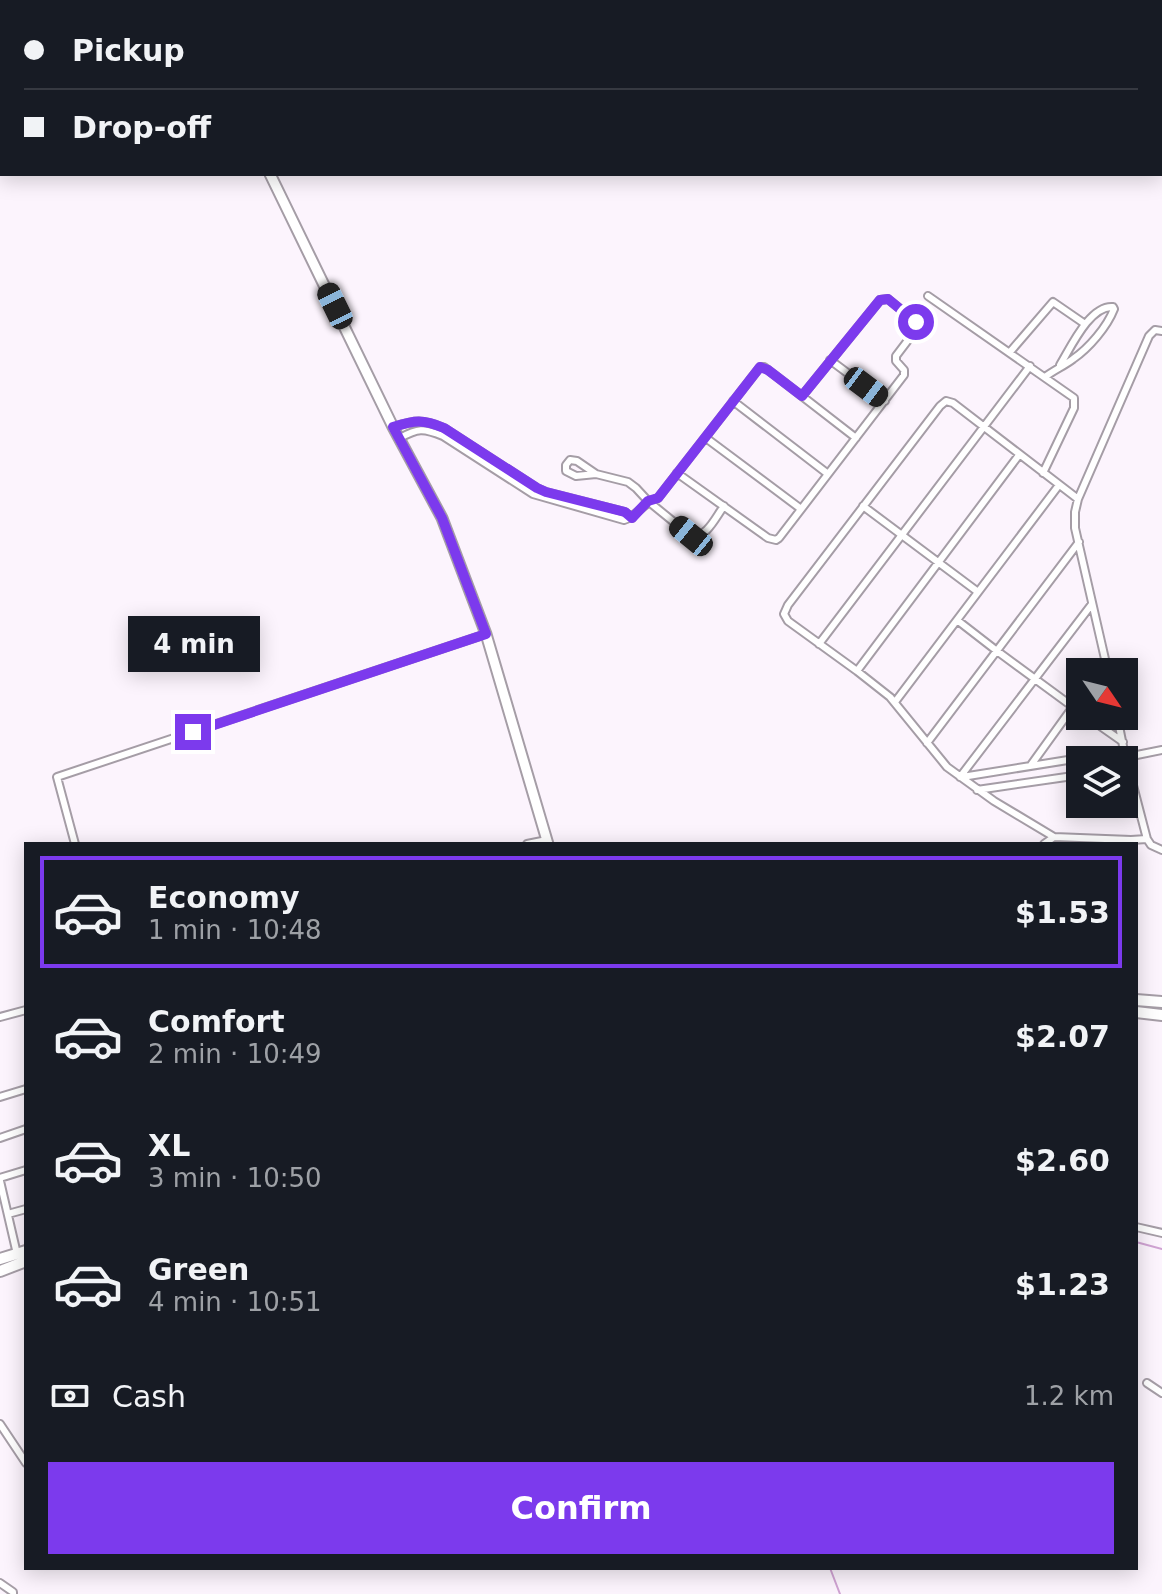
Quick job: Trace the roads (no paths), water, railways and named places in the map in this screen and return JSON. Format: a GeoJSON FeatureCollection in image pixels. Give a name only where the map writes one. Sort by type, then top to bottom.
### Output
{"type":"FeatureCollection","features":[{"type":"Feature","properties":{"kind":"highway"},"geometry":{"type":"LineString","coordinates":[[1138,1000],[1162,1002]]}},
{"type":"Feature","properties":{"kind":"highway"},"geometry":{"type":"LineString","coordinates":[[1138,1012],[1162,1015]]}},
{"type":"Feature","properties":{"kind":"highway"},"geometry":{"type":"LineString","coordinates":[[0,1259],[24,1257]]}},
{"type":"Feature","properties":{"kind":"highway"},"geometry":{"type":"LineString","coordinates":[[0,1271],[24,1257]]}},
{"type":"Feature","properties":{"kind":"main road"},"geometry":{"type":"LineString","coordinates":[[271,176],[393,427],[442,518],[486,634],[548,842]]}},
{"type":"Feature","properties":{"kind":"street"},"geometry":{"type":"LineString","coordinates":[[928,296],[1072,395],[1075,405],[1043,473]]}},
{"type":"Feature","properties":{"kind":"street"},"geometry":{"type":"LineString","coordinates":[[677,473],[772,540],[779,538],[904,375],[896,356],[912,335],[916,326],[913,318],[883,298],[802,396]]}},
{"type":"Feature","properties":{"kind":"street"},"geometry":{"type":"LineString","coordinates":[[1010,352],[1053,302],[1085,324]]}},
{"type":"Feature","properties":{"kind":"street"},"geometry":{"type":"LineString","coordinates":[[1045,377],[1071,361],[1086,347],[1107,323],[1114,309],[1111,305],[1095,313],[1085,324],[1060,365]]}},
{"type":"Feature","properties":{"kind":"street"},"geometry":{"type":"LineString","coordinates":[[1105,658],[1075,528],[1075,512],[1149,336],[1155,330],[1162,331]]}},
{"type":"Feature","properties":{"kind":"street"},"geometry":{"type":"LineString","coordinates":[[830,360],[885,401]]}},
{"type":"Feature","properties":{"kind":"street"},"geometry":{"type":"LineString","coordinates":[[819,644],[1030,366]]}},
{"type":"Feature","properties":{"kind":"street"},"geometry":{"type":"LineString","coordinates":[[400,438],[419,429],[429,430],[533,494],[624,520],[632,518],[648,501],[658,498],[760,367],[856,438]]}},
{"type":"Feature","properties":{"kind":"street"},"geometry":{"type":"LineString","coordinates":[[733,401],[828,474]]}},
{"type":"Feature","properties":{"kind":"street"},"geometry":{"type":"LineString","coordinates":[[1078,499],[950,402],[944,402],[784,614],[788,621],[895,702],[947,767],[977,790],[1054,837],[1147,839]]}},
{"type":"Feature","properties":{"kind":"street"},"geometry":{"type":"LineString","coordinates":[[393,427],[417,421],[444,428],[537,488],[625,512],[632,518]]}},
{"type":"Feature","properties":{"kind":"street"},"geometry":{"type":"LineString","coordinates":[[706,438],[801,509]]}},
{"type":"Feature","properties":{"kind":"street"},"geometry":{"type":"LineString","coordinates":[[857,671],[1019,455]]}},
{"type":"Feature","properties":{"kind":"street"},"geometry":{"type":"LineString","coordinates":[[596,474],[628,482],[695,537],[703,535],[724,506]]}},
{"type":"Feature","properties":{"kind":"street"},"geometry":{"type":"LineString","coordinates":[[895,702],[1059,485]]}},
{"type":"Feature","properties":{"kind":"street"},"geometry":{"type":"LineString","coordinates":[[863,506],[978,592]]}},
{"type":"Feature","properties":{"kind":"street"},"geometry":{"type":"LineString","coordinates":[[927,743],[1079,542]]}},
{"type":"Feature","properties":{"kind":"street"},"geometry":{"type":"LineString","coordinates":[[960,777],[1092,604]]}},
{"type":"Feature","properties":{"kind":"street"},"geometry":{"type":"LineString","coordinates":[[957,620],[1066,701]]}},
{"type":"Feature","properties":{"kind":"street"},"geometry":{"type":"LineString","coordinates":[[74,842],[57,777],[486,634]]}},
{"type":"Feature","properties":{"kind":"street"},"geometry":{"type":"LineString","coordinates":[[1031,765],[1066,722]]}},
{"type":"Feature","properties":{"kind":"street"},"geometry":{"type":"LineString","coordinates":[[1106,730],[1123,742]]}},
{"type":"Feature","properties":{"kind":"street"},"geometry":{"type":"LineString","coordinates":[[1120,730],[1124,746]]}},
{"type":"Feature","properties":{"kind":"street"},"geometry":{"type":"LineString","coordinates":[[1138,753],[1162,750]]}},
{"type":"Feature","properties":{"kind":"street"},"geometry":{"type":"LineString","coordinates":[[960,777],[1066,761]]}},
{"type":"Feature","properties":{"kind":"street"},"geometry":{"type":"LineString","coordinates":[[977,790],[1066,777]]}},
{"type":"Feature","properties":{"kind":"street"},"geometry":{"type":"LineString","coordinates":[[1138,809],[1147,839],[1151,845],[1162,850]]}},
{"type":"Feature","properties":{"kind":"street"},"geometry":{"type":"LineString","coordinates":[[1047,842],[1054,837]]}},
{"type":"Feature","properties":{"kind":"street"},"geometry":{"type":"LineString","coordinates":[[0,1017],[24,1011]]}},
{"type":"Feature","properties":{"kind":"street"},"geometry":{"type":"LineString","coordinates":[[0,1097],[24,1090]]}},
{"type":"Feature","properties":{"kind":"street"},"geometry":{"type":"LineString","coordinates":[[0,1138],[24,1130]]}},
{"type":"Feature","properties":{"kind":"street"},"geometry":{"type":"LineString","coordinates":[[24,1171],[0,1179],[8,1214],[24,1257]]}},
{"type":"Feature","properties":{"kind":"street"},"geometry":{"type":"LineString","coordinates":[[8,1214],[24,1210]]}},
{"type":"Feature","properties":{"kind":"street"},"geometry":{"type":"LineString","coordinates":[[1138,1227],[1162,1233]]}},
{"type":"Feature","properties":{"kind":"street"},"geometry":{"type":"LineString","coordinates":[[1147,1383],[1162,1393]]}},
{"type":"Feature","properties":{"kind":"street"},"geometry":{"type":"LineString","coordinates":[[0,1424],[24,1460]]}},
{"type":"Feature","properties":{"kind":"street"},"geometry":{"type":"LineString","coordinates":[[0,1583],[13,1594]]}},
{"type":"Feature","properties":{"kind":"waterway"},"geometry":{"type":"LineString","coordinates":[[1138,1243],[1162,1249]]}},
{"type":"Feature","properties":{"kind":"waterway"},"geometry":{"type":"LineString","coordinates":[[831,1570],[840,1594]]}}]}
